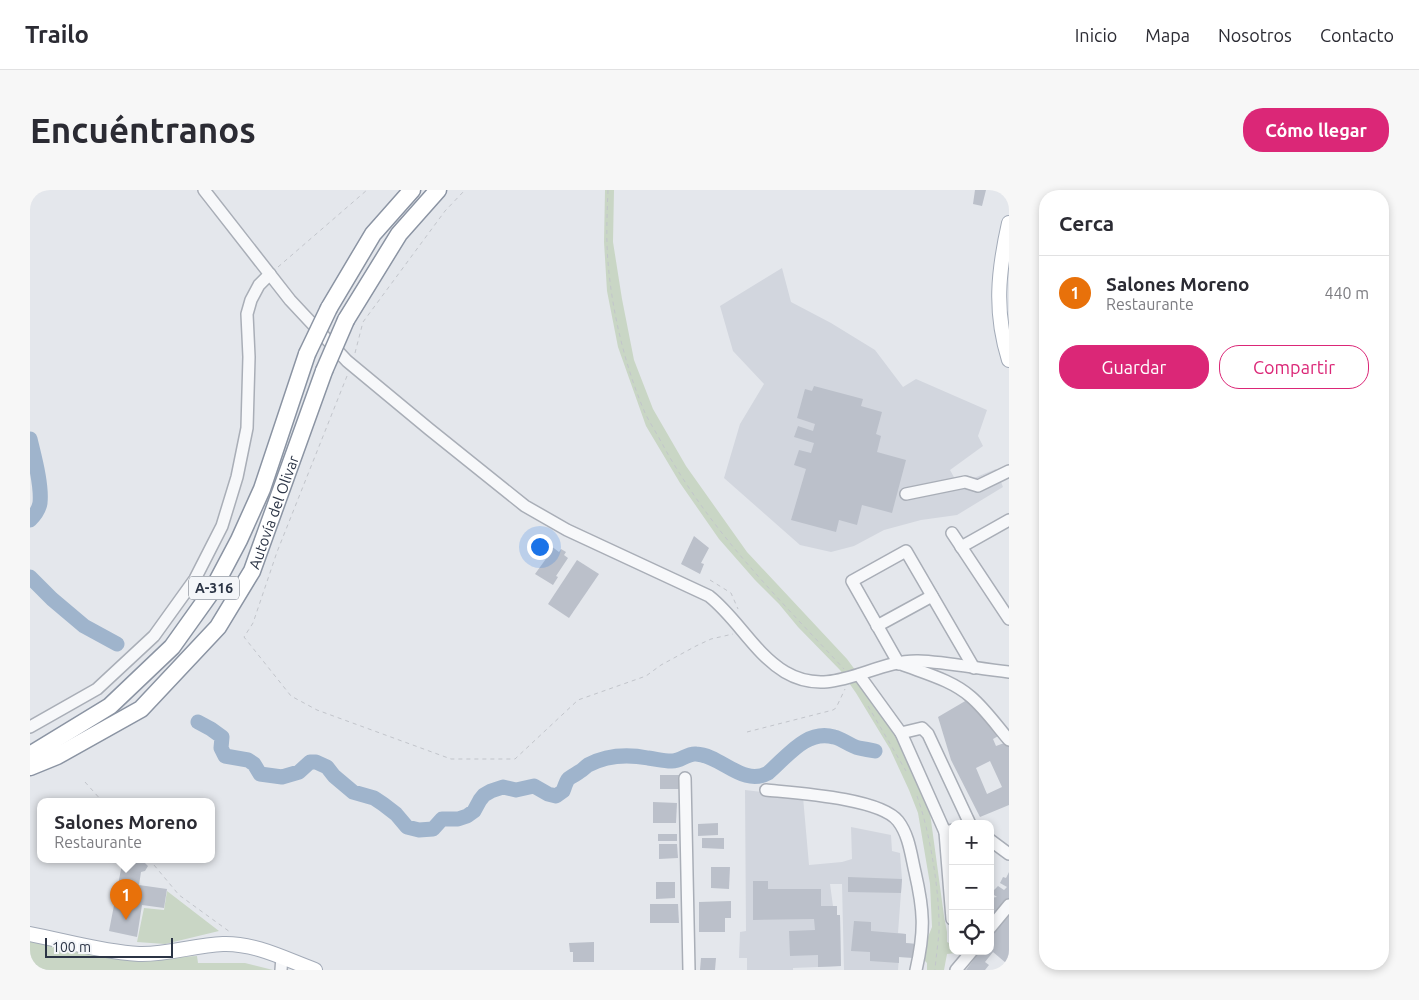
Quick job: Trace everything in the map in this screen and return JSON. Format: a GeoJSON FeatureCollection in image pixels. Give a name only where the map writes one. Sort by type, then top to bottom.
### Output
{"type":"FeatureCollection","features":[{"type":"Feature","properties":{"kind":"highway","name":"Autovía del Olivar"},"geometry":{"type":"LineString","coordinates":[[30,754],[110,706],[172,647],[212,591],[239,540],[262,489],[307,354],[329,308],[373,234],[412,190]]}},
{"type":"Feature","properties":{"kind":"highway","name":"Autovía del Olivar"},"geometry":{"type":"LineString","coordinates":[[30,767],[57,756],[140,709],[218,627],[252,571],[324,371],[346,320],[399,234],[438,190]]}},
{"type":"Feature","properties":{"kind":"highway"},"geometry":{"type":"LineString","coordinates":[[30,775],[75,751],[140,709]]}},
{"type":"Feature","properties":{"kind":"main road"},"geometry":{"type":"LineString","coordinates":[[1009,223],[999,286],[1004,310],[1004,344],[1009,360]]}},
{"type":"Feature","properties":{"kind":"main road"},"geometry":{"type":"LineString","coordinates":[[30,934],[98,948],[141,954],[224,944],[246,945],[282,964],[315,970]]}},
{"type":"Feature","properties":{"kind":"street"},"geometry":{"type":"LineString","coordinates":[[204,190],[290,300],[352,364],[525,506],[567,530],[709,596],[721,605],[764,654],[785,672],[797,677],[820,682],[853,677],[917,661],[1009,672]]}},
{"type":"Feature","properties":{"kind":"street"},"geometry":{"type":"LineString","coordinates":[[30,727],[97,689],[154,636],[195,579],[222,526],[237,477],[247,428],[249,357],[247,314],[251,300],[259,285],[270,274]]}},
{"type":"Feature","properties":{"kind":"street"},"geometry":{"type":"LineString","coordinates":[[906,494],[965,482],[978,486],[1009,470]]}},
{"type":"Feature","properties":{"kind":"street"},"geometry":{"type":"LineString","coordinates":[[961,547],[1009,520]]}},
{"type":"Feature","properties":{"kind":"street"},"geometry":{"type":"LineString","coordinates":[[952,533],[1004,602],[1009,619]]}},
{"type":"Feature","properties":{"kind":"street"},"geometry":{"type":"LineString","coordinates":[[974,668],[906,551],[852,581],[899,664],[964,691],[982,708],[1009,740]]}},
{"type":"Feature","properties":{"kind":"street"},"geometry":{"type":"LineString","coordinates":[[877,626],[932,596]]}},
{"type":"Feature","properties":{"kind":"street"},"geometry":{"type":"LineString","coordinates":[[853,677],[901,733],[949,831]]}},
{"type":"Feature","properties":{"kind":"street"},"geometry":{"type":"LineString","coordinates":[[901,733],[922,728],[928,734],[968,820]]}},
{"type":"Feature","properties":{"kind":"street"},"geometry":{"type":"LineString","coordinates":[[685,778],[689,970]]}},
{"type":"Feature","properties":{"kind":"street"},"geometry":{"type":"LineString","coordinates":[[766,790],[807,794],[861,803],[877,808],[896,819],[905,834],[922,902],[924,926],[916,970]]}},
{"type":"Feature","properties":{"kind":"street"},"geometry":{"type":"LineString","coordinates":[[994,843],[1009,854]]}},
{"type":"Feature","properties":{"kind":"street"},"geometry":{"type":"LineString","coordinates":[[950,865],[952,910]]}},
{"type":"Feature","properties":{"kind":"street"},"geometry":{"type":"LineString","coordinates":[[994,923],[1009,905]]}},
{"type":"Feature","properties":{"kind":"street"},"geometry":{"type":"LineString","coordinates":[[956,970],[969,955]]}},
{"type":"Feature","properties":{"kind":"path"},"geometry":{"type":"LineString","coordinates":[[270,274],[366,190]]}},
{"type":"Feature","properties":{"kind":"path"},"geometry":{"type":"LineString","coordinates":[[465,190],[446,211],[363,322],[352,364],[277,552],[253,623],[244,637],[291,696],[317,710],[452,759],[515,758],[578,700],[646,676],[661,665],[711,639],[741,628],[738,606],[732,594],[710,580]]}},
{"type":"Feature","properties":{"kind":"path"},"geometry":{"type":"LineString","coordinates":[[608,190],[608,263],[613,296],[628,364],[646,414],[686,483],[723,536],[746,564],[853,677],[832,710],[746,732]]}},
{"type":"Feature","properties":{"kind":"path"},"geometry":{"type":"LineString","coordinates":[[865,701],[908,773]]}},
{"type":"Feature","properties":{"kind":"path"},"geometry":{"type":"LineString","coordinates":[[85,782],[99,798]]}},
{"type":"Feature","properties":{"kind":"path"},"geometry":{"type":"LineString","coordinates":[[915,789],[924,820],[935,885],[939,933],[935,970]]}},
{"type":"Feature","properties":{"kind":"path"},"geometry":{"type":"LineString","coordinates":[[152,863],[179,895],[246,945]]}},
{"type":"Feature","properties":{"kind":"shaded area"},"geometry":{"type":"Polygon","coordinates":[[[782,268],[791,302],[831,323],[875,350],[903,387],[916,379],[987,410],[978,436],[983,446],[950,470],[955,479],[969,480],[996,469],[1003,487],[957,515],[921,520],[884,530],[854,546],[831,552],[800,545],[724,478],[740,424],[764,384],[733,351],[720,306],[782,268]]]}},
{"type":"Feature","properties":{"kind":"shaded area"},"geometry":{"type":"Polygon","coordinates":[[[745,790],[803,797],[809,865],[842,862],[852,859],[851,827],[891,835],[892,851],[900,853],[902,879],[898,933],[906,934],[906,943],[916,944],[915,958],[899,957],[898,970],[844,970],[842,884],[830,884],[833,906],[837,906],[837,915],[840,915],[841,966],[793,968],[793,970],[747,970],[747,958],[739,958],[740,932],[746,931],[745,790]]]}},
{"type":"Feature","properties":{"kind":"green space"},"geometry":{"type":"Polygon","coordinates":[[[605,190],[614,190],[613,242],[622,299],[634,360],[653,409],[686,466],[747,552],[847,659],[875,697],[928,798],[947,942],[949,943],[949,954],[947,954],[944,970],[927,970],[927,963],[923,959],[926,942],[932,927],[930,884],[918,813],[890,749],[840,670],[798,627],[719,539],[680,483],[646,426],[618,347],[607,291],[604,242],[605,190]]]}},
{"type":"Feature","properties":{"kind":"green space"},"geometry":{"type":"Polygon","coordinates":[[[167,891],[219,931],[165,944],[137,942],[144,908],[164,910],[167,891]]]}},
{"type":"Feature","properties":{"kind":"green space"},"geometry":{"type":"Polygon","coordinates":[[[30,939],[138,959],[197,956],[198,963],[245,963],[273,970],[30,970],[30,939]]]}},
{"type":"Feature","properties":{"kind":"building"},"geometry":{"type":"Polygon","coordinates":[[[975,190],[986,190],[982,206],[973,204],[975,190]]]}},
{"type":"Feature","properties":{"kind":"building"},"geometry":{"type":"Polygon","coordinates":[[[814,386],[863,399],[861,406],[882,412],[876,434],[881,436],[877,452],[906,460],[892,513],[862,505],[857,525],[839,520],[836,532],[791,520],[806,469],[794,465],[799,450],[811,453],[814,443],[794,437],[798,426],[813,431],[815,424],[797,418],[805,389],[812,391],[814,386]]]}},
{"type":"Feature","properties":{"kind":"building"},"geometry":{"type":"Polygon","coordinates":[[[694,536],[709,548],[701,563],[704,564],[700,574],[681,564],[694,536]]]}},
{"type":"Feature","properties":{"kind":"building"},"geometry":{"type":"Polygon","coordinates":[[[551,546],[559,552],[561,549],[566,552],[564,555],[568,558],[556,576],[558,577],[553,585],[535,574],[548,556],[545,554],[551,546]]]}},
{"type":"Feature","properties":{"kind":"building"},"geometry":{"type":"Polygon","coordinates":[[[577,560],[599,574],[569,618],[548,604],[577,560]]]}},
{"type":"Feature","properties":{"kind":"building"},"geometry":{"type":"Polygon","coordinates":[[[967,700],[980,711],[1000,735],[993,739],[996,746],[1007,742],[1009,746],[1009,805],[980,817],[951,760],[938,717],[967,700]],[[990,761],[976,768],[987,794],[1002,787],[990,761]]]}},
{"type":"Feature","properties":{"kind":"building"},"geometry":{"type":"Polygon","coordinates":[[[660,775],[679,775],[679,789],[660,789],[660,775]]]}},
{"type":"Feature","properties":{"kind":"building"},"geometry":{"type":"Polygon","coordinates":[[[653,802],[677,803],[676,823],[653,823],[653,802]]]}},
{"type":"Feature","properties":{"kind":"building"},"geometry":{"type":"Polygon","coordinates":[[[718,823],[718,835],[698,836],[698,824],[718,823]]]}},
{"type":"Feature","properties":{"kind":"building"},"geometry":{"type":"Polygon","coordinates":[[[658,834],[677,834],[677,841],[658,841],[658,834]]]}},
{"type":"Feature","properties":{"kind":"building"},"geometry":{"type":"Polygon","coordinates":[[[702,838],[724,838],[724,849],[702,848],[702,838]]]}},
{"type":"Feature","properties":{"kind":"building"},"geometry":{"type":"Polygon","coordinates":[[[659,844],[677,844],[678,858],[659,859],[659,844]]]}},
{"type":"Feature","properties":{"kind":"building"},"geometry":{"type":"Polygon","coordinates":[[[122,863],[145,863],[148,866],[145,871],[141,872],[139,885],[167,889],[164,908],[142,905],[137,937],[109,931],[122,863]]]}},
{"type":"Feature","properties":{"kind":"building"},"geometry":{"type":"Polygon","coordinates":[[[711,867],[730,867],[729,889],[711,888],[711,867]]]}},
{"type":"Feature","properties":{"kind":"building"},"geometry":{"type":"Polygon","coordinates":[[[1009,872],[1009,900],[994,915],[994,897],[997,897],[994,895],[994,890],[998,886],[1004,890],[1007,887],[1000,883],[1003,877],[1006,878],[1009,872]]]}},
{"type":"Feature","properties":{"kind":"building"},"geometry":{"type":"Polygon","coordinates":[[[848,877],[902,879],[901,893],[848,892],[848,877]]]}},
{"type":"Feature","properties":{"kind":"building"},"geometry":{"type":"Polygon","coordinates":[[[753,881],[768,881],[768,889],[821,889],[821,906],[837,906],[837,915],[840,915],[841,966],[818,967],[818,955],[790,956],[789,931],[815,930],[814,919],[753,920],[753,881]]]}},
{"type":"Feature","properties":{"kind":"building"},"geometry":{"type":"Polygon","coordinates":[[[656,882],[675,882],[675,898],[656,899],[656,882]]]}},
{"type":"Feature","properties":{"kind":"building"},"geometry":{"type":"Polygon","coordinates":[[[731,901],[731,918],[725,918],[725,932],[699,932],[699,902],[731,901]]]}},
{"type":"Feature","properties":{"kind":"building"},"geometry":{"type":"Polygon","coordinates":[[[650,904],[678,904],[679,923],[650,923],[650,904]]]}},
{"type":"Feature","properties":{"kind":"building"},"geometry":{"type":"Polygon","coordinates":[[[1009,915],[1009,958],[1006,963],[994,953],[994,933],[1009,915]]]}},
{"type":"Feature","properties":{"kind":"building"},"geometry":{"type":"Polygon","coordinates":[[[854,921],[871,922],[871,931],[906,934],[906,943],[916,944],[915,958],[899,957],[899,963],[870,961],[870,952],[851,951],[854,921]]]}},
{"type":"Feature","properties":{"kind":"building"},"geometry":{"type":"Polygon","coordinates":[[[594,942],[594,962],[573,962],[573,952],[570,952],[569,943],[594,942]]]}},
{"type":"Feature","properties":{"kind":"building"},"geometry":{"type":"Polygon","coordinates":[[[977,955],[991,955],[985,962],[989,965],[985,970],[966,970],[977,955]]]}},
{"type":"Feature","properties":{"kind":"building"},"geometry":{"type":"Polygon","coordinates":[[[701,958],[716,958],[715,970],[700,970],[701,958]]]}},
{"type":"Feature","properties":{"kind":"waterway"},"geometry":{"type":"LineString","coordinates":[[30,439],[40,487],[39,507],[30,520]]}},
{"type":"Feature","properties":{"kind":"waterway"},"geometry":{"type":"LineString","coordinates":[[30,577],[52,599],[84,626],[117,644]]}},
{"type":"Feature","properties":{"kind":"waterway"},"geometry":{"type":"LineString","coordinates":[[198,722],[222,737],[221,748],[225,756],[248,760],[254,764],[260,774],[282,777],[299,772],[310,762],[316,762],[327,767],[334,776],[353,792],[374,798],[396,814],[407,827],[419,830],[433,829],[442,819],[458,819],[467,816],[474,811],[484,795],[503,787],[516,790],[534,786],[556,796],[563,791],[567,780],[588,765],[610,757],[632,756],[674,761],[696,754],[714,759],[741,773],[759,776],[768,773],[790,752],[815,737],[834,737],[856,747],[875,751]]}},
{"type":"Feature","properties":{"kind":"place","name":"Salones Moreno"},"geometry":{"type":"Point","coordinates":[126,920]}}]}
